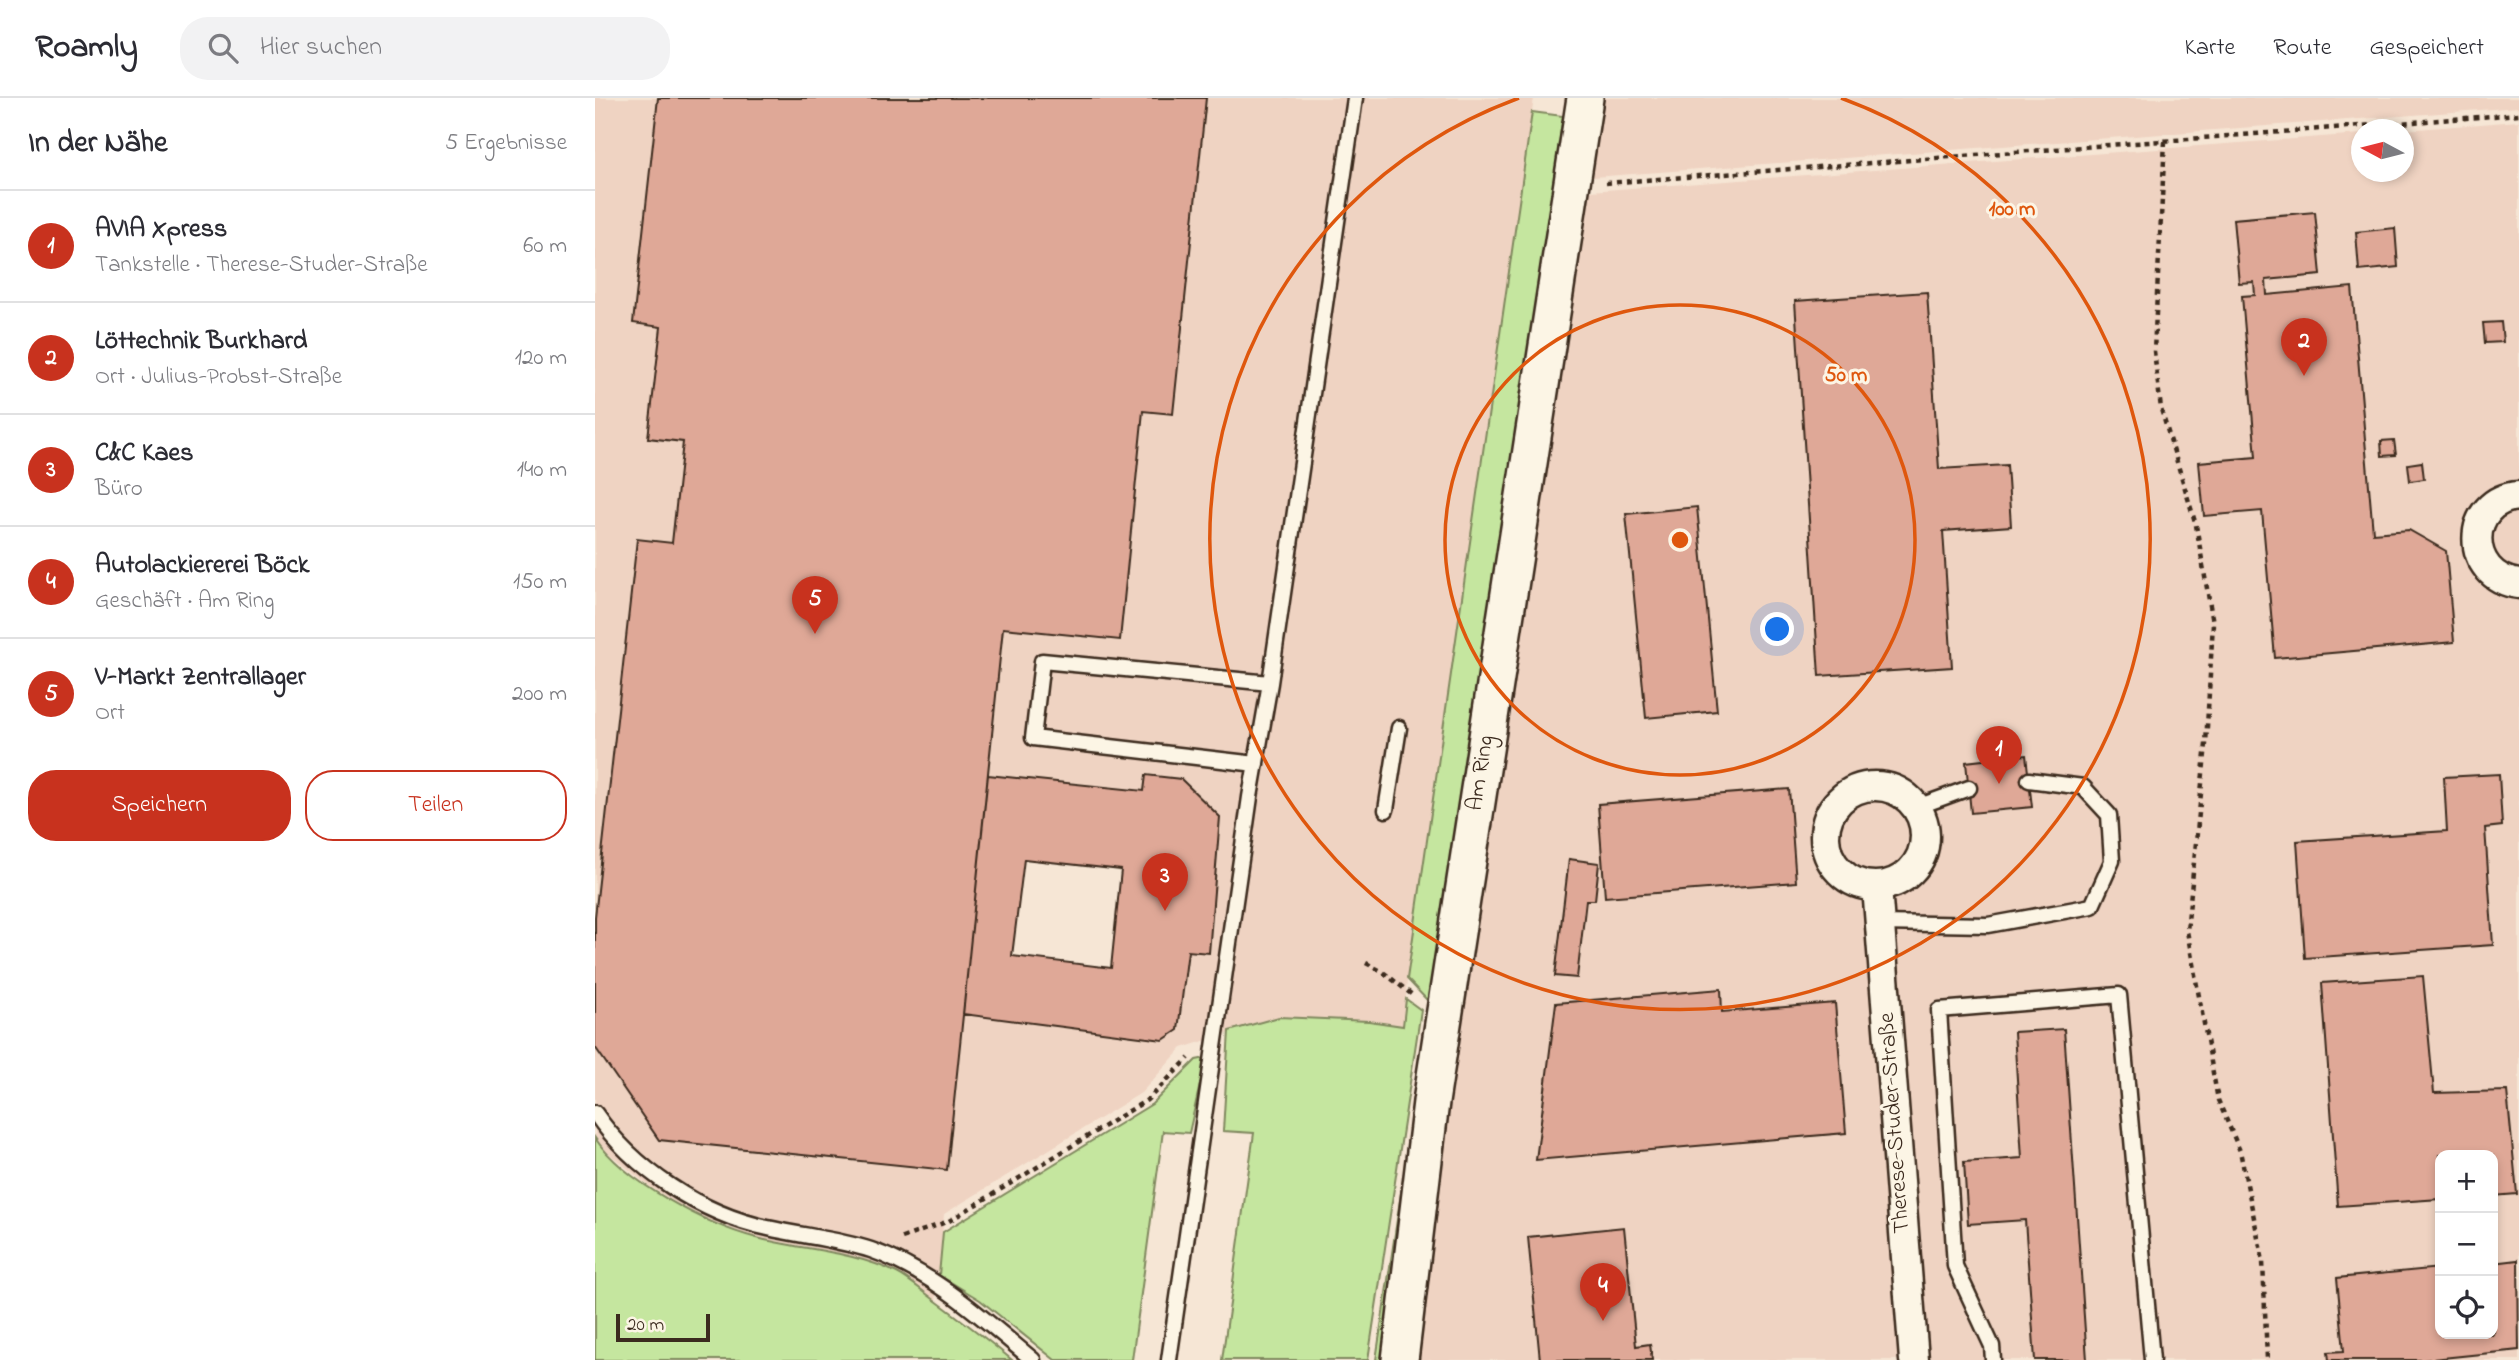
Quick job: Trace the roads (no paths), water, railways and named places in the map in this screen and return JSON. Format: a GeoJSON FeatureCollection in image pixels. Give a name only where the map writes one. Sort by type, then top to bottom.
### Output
{"type":"FeatureCollection","features":[{"type":"Feature","properties":{"kind":"street","name":"Am Ring"},"geometry":{"type":"LineString","coordinates":[[1399,1360],[1431,1102],[1569,186],[1585,98]]}},
{"type":"Feature","properties":{"kind":"street"},"geometry":{"type":"LineString","coordinates":[[2519,496],[2498,502],[2487,512],[2476,538],[2485,566],[2495,577],[2519,584]]}},
{"type":"Feature","properties":{"kind":"street"},"geometry":{"type":"LineString","coordinates":[[1872,785],[1889,787],[1905,794],[1917,807],[1924,821],[1923,852],[1906,876],[1892,884],[1877,887],[1852,880],[1832,863],[1825,847],[1824,830],[1829,813],[1840,799],[1854,789],[1872,785]]}},
{"type":"Feature","properties":{"kind":"street","name":"Therese-Studer-Straße"},"geometry":{"type":"LineString","coordinates":[[1877,887],[1914,1360]]}},
{"type":"Feature","properties":{"kind":"lane"},"geometry":{"type":"LineString","coordinates":[[1170,1360],[1355,98]]}},
{"type":"Feature","properties":{"kind":"lane"},"geometry":{"type":"LineString","coordinates":[[1256,764],[1033,738],[1042,662],[1270,683]]}},
{"type":"Feature","properties":{"kind":"lane"},"geometry":{"type":"LineString","coordinates":[[1386,810],[1399,728]]}},
{"type":"Feature","properties":{"kind":"lane"},"geometry":{"type":"LineString","coordinates":[[1879,923],[1988,925],[2092,906],[2112,860],[2109,816],[2083,788],[2029,780]]}},
{"type":"Feature","properties":{"kind":"lane"},"geometry":{"type":"LineString","coordinates":[[1917,807],[1969,788]]}},
{"type":"Feature","properties":{"kind":"lane"},"geometry":{"type":"LineString","coordinates":[[1993,1360],[1992,1346],[1955,1266],[1939,1010],[2119,995],[2152,1360]]}},
{"type":"Feature","properties":{"kind":"lane"},"geometry":{"type":"LineString","coordinates":[[595,1113],[609,1134],[650,1171],[698,1203],[764,1228],[872,1250],[904,1265],[972,1309],[1033,1360]]}},
{"type":"Feature","properties":{"kind":"place","name":"Löttechnik Burkhard"},"geometry":{"type":"Point","coordinates":[2304,376]}},
{"type":"Feature","properties":{"kind":"place","name":"V-Markt Zentrallager"},"geometry":{"type":"Point","coordinates":[815,634]}},
{"type":"Feature","properties":{"kind":"place","name":"AVIA Xpress"},"geometry":{"type":"Point","coordinates":[1999,784]}},
{"type":"Feature","properties":{"kind":"place","name":"C&C Kaes"},"geometry":{"type":"Point","coordinates":[1165,911]}},
{"type":"Feature","properties":{"kind":"place","name":"Autolackiererei Böck"},"geometry":{"type":"Point","coordinates":[1603,1321]}}]}
